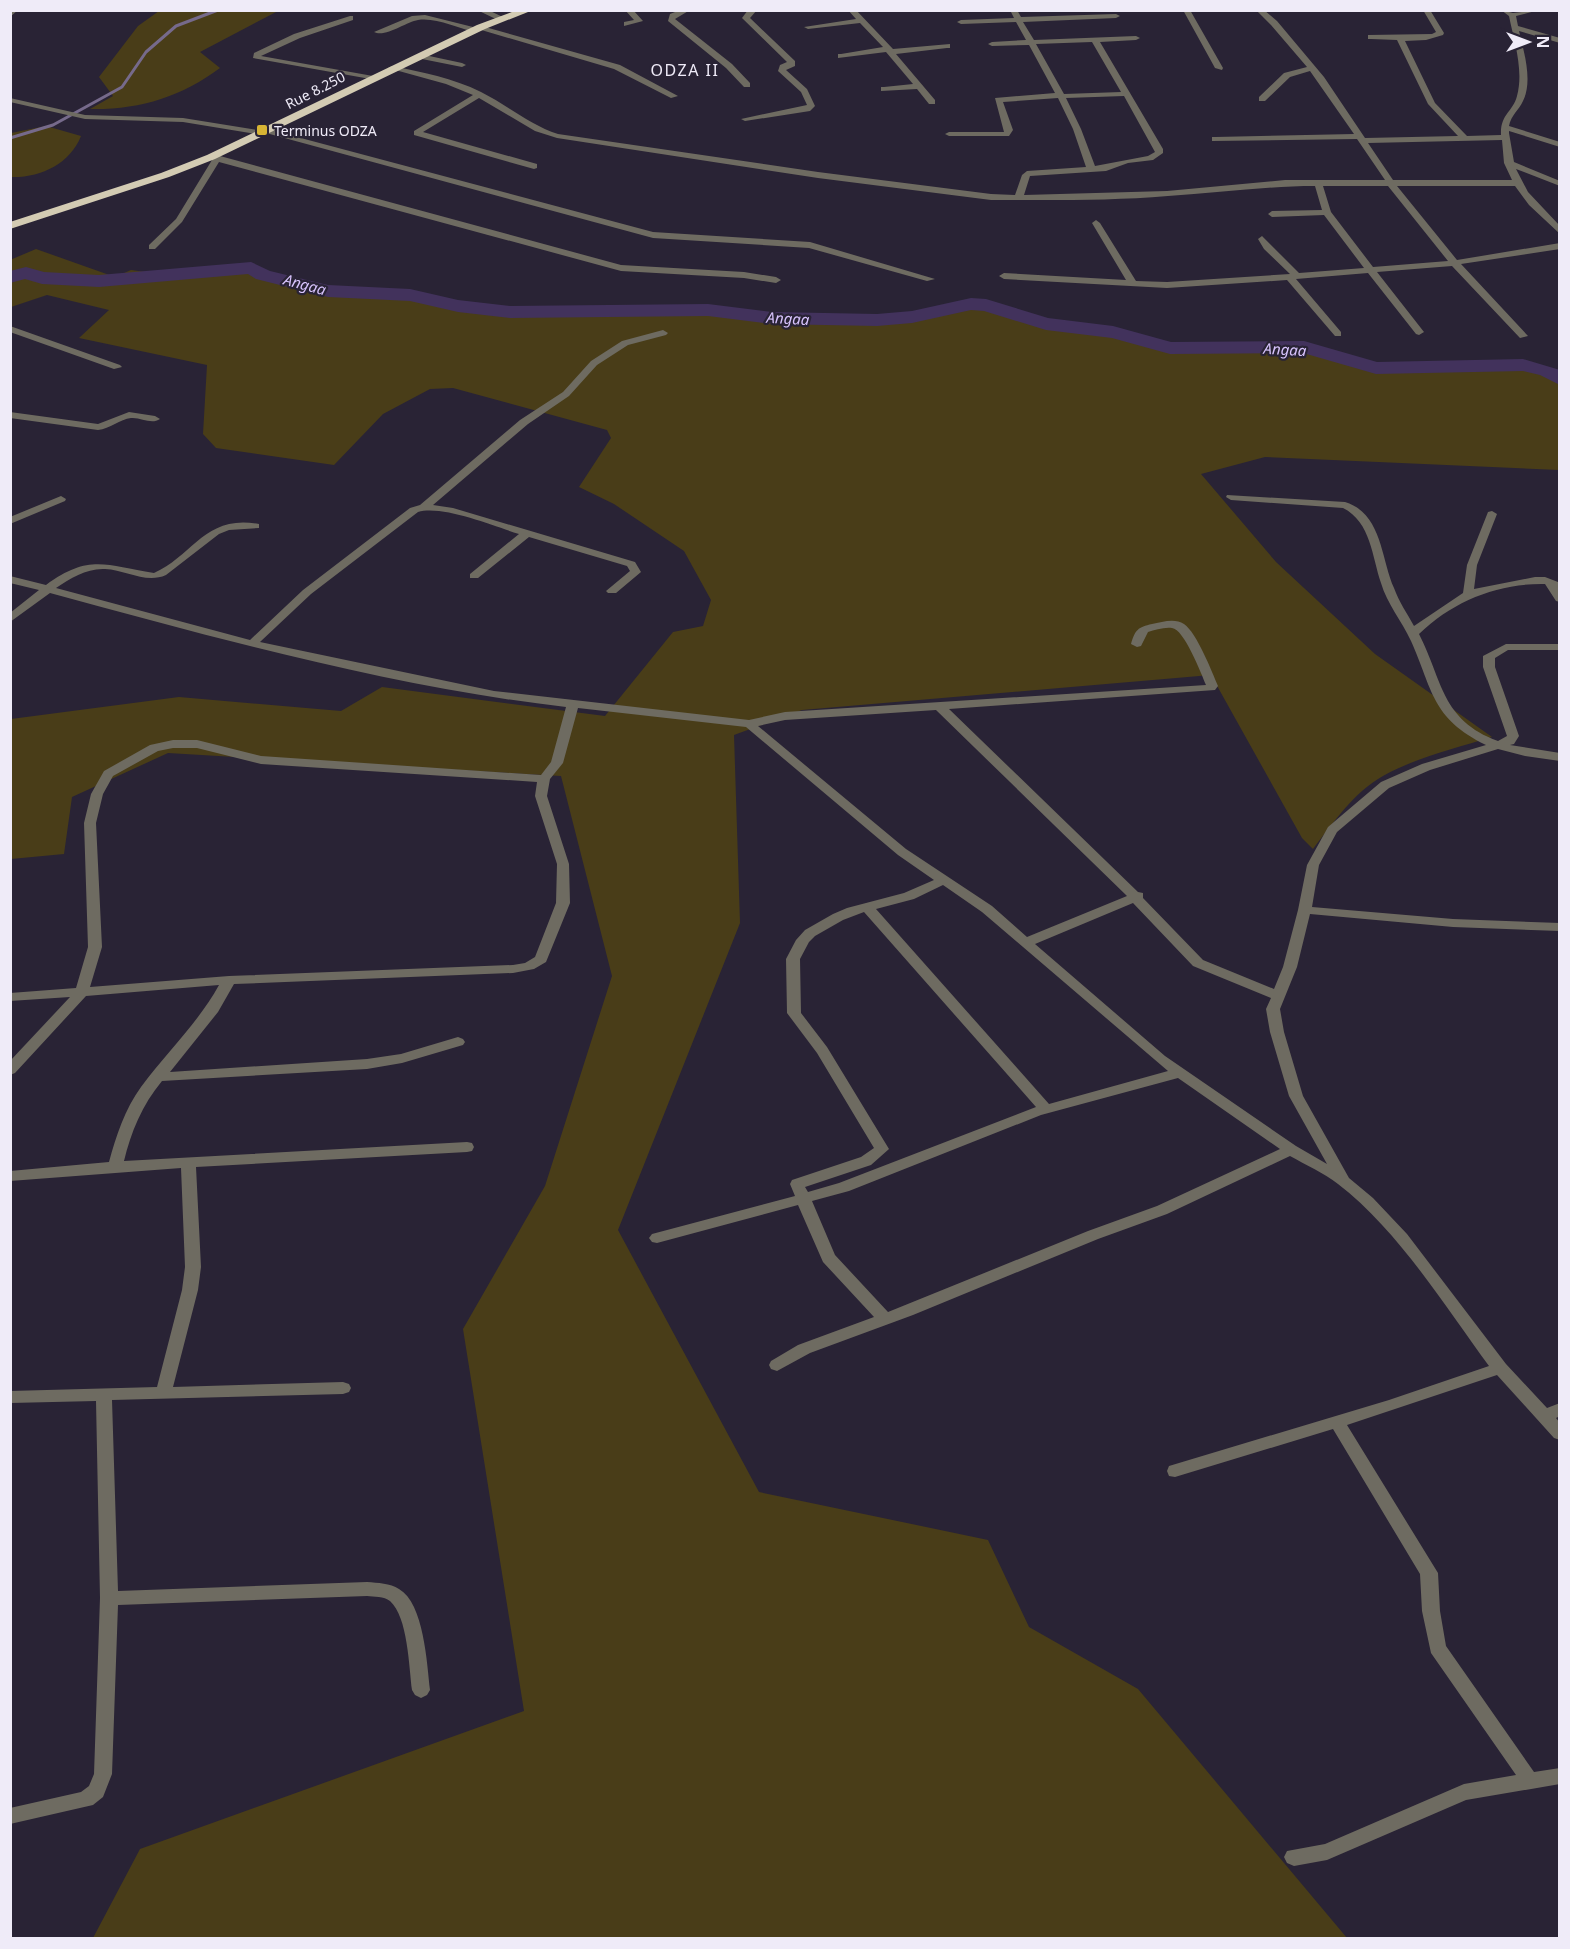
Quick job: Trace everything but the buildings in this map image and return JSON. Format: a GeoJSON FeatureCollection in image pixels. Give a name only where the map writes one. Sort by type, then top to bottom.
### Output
{"type":"FeatureCollection","features":[{"type":"Feature","properties":{"kind":"highway","name":"Rue 8.250"},"geometry":{"type":"LineString","coordinates":[[10,226],[214,158],[392,68],[478,28],[521,11]]}},
{"type":"Feature","properties":{"kind":"street"},"geometry":{"type":"LineString","coordinates":[[10,15],[15,10]]}},
{"type":"Feature","properties":{"kind":"street"},"geometry":{"type":"LineString","coordinates":[[480,10],[503,19]]}},
{"type":"Feature","properties":{"kind":"street"},"geometry":{"type":"LineString","coordinates":[[627,24],[639,20],[628,10]]}},
{"type":"Feature","properties":{"kind":"street"},"geometry":{"type":"LineString","coordinates":[[687,10],[671,19],[729,66],[747,85]]}},
{"type":"Feature","properties":{"kind":"street"},"geometry":{"type":"LineString","coordinates":[[745,119],[807,109],[811,106],[804,91],[782,71],[783,67],[792,64],[791,62],[746,18],[747,14],[754,10]]}},
{"type":"Feature","properties":{"kind":"street"},"geometry":{"type":"LineString","coordinates":[[851,10],[932,102]]}},
{"type":"Feature","properties":{"kind":"street"},"geometry":{"type":"LineString","coordinates":[[1013,10],[1061,95],[1077,129],[1091,168]]}},
{"type":"Feature","properties":{"kind":"street"},"geometry":{"type":"LineString","coordinates":[[1089,17],[1097,10]]}},
{"type":"Feature","properties":{"kind":"street"},"geometry":{"type":"LineString","coordinates":[[1186,10],[1219,68]]}},
{"type":"Feature","properties":{"kind":"street"},"geometry":{"type":"LineString","coordinates":[[1259,10],[1274,23],[1312,68],[1390,182],[1452,262],[1523,336]]}},
{"type":"Feature","properties":{"kind":"street"},"geometry":{"type":"LineString","coordinates":[[1371,37],[1438,35],[1440,33],[1426,10]]}},
{"type":"Feature","properties":{"kind":"street"},"geometry":{"type":"LineString","coordinates":[[1504,10],[1512,15],[1536,10]]}},
{"type":"Feature","properties":{"kind":"street"},"geometry":{"type":"LineString","coordinates":[[1512,15],[1524,70],[1521,99],[1507,118],[1505,127],[1508,163],[1516,183],[1560,231]]}},
{"type":"Feature","properties":{"kind":"street"},"geometry":{"type":"LineString","coordinates":[[961,22],[1116,16]]}},
{"type":"Feature","properties":{"kind":"street"},"geometry":{"type":"LineString","coordinates":[[378,32],[415,18],[425,17],[478,28],[617,67],[674,96]]}},
{"type":"Feature","properties":{"kind":"street"},"geometry":{"type":"LineString","coordinates":[[350,18],[297,36],[257,58],[373,78]]}},
{"type":"Feature","properties":{"kind":"street"},"geometry":{"type":"LineString","coordinates":[[808,27],[859,21]]}},
{"type":"Feature","properties":{"kind":"street"},"geometry":{"type":"LineString","coordinates":[[1514,27],[1560,41]]}},
{"type":"Feature","properties":{"kind":"street"},"geometry":{"type":"LineString","coordinates":[[1399,37],[1432,104],[1464,138]]}},
{"type":"Feature","properties":{"kind":"street"},"geometry":{"type":"LineString","coordinates":[[992,44],[1136,38]]}},
{"type":"Feature","properties":{"kind":"street"},"geometry":{"type":"LineString","coordinates":[[1018,199],[1026,175],[1030,172],[1106,168],[1127,161],[1150,158],[1159,153],[1159,149],[1095,40]]}},
{"type":"Feature","properties":{"kind":"street"},"geometry":{"type":"LineString","coordinates":[[841,56],[947,46]]}},
{"type":"Feature","properties":{"kind":"street"},"geometry":{"type":"LineString","coordinates":[[420,56],[462,65]]}},
{"type":"Feature","properties":{"kind":"street"},"geometry":{"type":"LineString","coordinates":[[392,68],[453,84],[480,94],[551,135],[808,174],[991,197],[1018,199],[1167,194],[1285,183],[1516,183]]}},
{"type":"Feature","properties":{"kind":"street"},"geometry":{"type":"LineString","coordinates":[[1262,99],[1287,75],[1312,68]]}},
{"type":"Feature","properties":{"kind":"street"},"geometry":{"type":"LineString","coordinates":[[884,89],[919,86]]}},
{"type":"Feature","properties":{"kind":"street"},"geometry":{"type":"LineString","coordinates":[[480,94],[417,133],[534,166]]}},
{"type":"Feature","properties":{"kind":"street"},"geometry":{"type":"LineString","coordinates":[[949,134],[1006,134],[1009,130],[998,100],[1061,95],[1127,94]]}},
{"type":"Feature","properties":{"kind":"street"},"geometry":{"type":"LineString","coordinates":[[10,100],[85,117],[183,120],[265,132],[653,235],[810,245],[930,279]]}},
{"type":"Feature","properties":{"kind":"street"},"geometry":{"type":"LineString","coordinates":[[1505,127],[1558,143]]}},
{"type":"Feature","properties":{"kind":"street"},"geometry":{"type":"LineString","coordinates":[[1215,139],[1506,137]]}},
{"type":"Feature","properties":{"kind":"street"},"geometry":{"type":"LineString","coordinates":[[677,153],[690,145]]}},
{"type":"Feature","properties":{"kind":"street"},"geometry":{"type":"LineString","coordinates":[[152,247],[178,220],[214,158],[621,268],[744,275],[776,280]]}},
{"type":"Feature","properties":{"kind":"street"},"geometry":{"type":"LineString","coordinates":[[1508,163],[1560,184]]}},
{"type":"Feature","properties":{"kind":"street"},"geometry":{"type":"LineString","coordinates":[[1163,183],[1167,194]]}},
{"type":"Feature","properties":{"kind":"street"},"geometry":{"type":"LineString","coordinates":[[1318,183],[1327,212],[1419,332]]}},
{"type":"Feature","properties":{"kind":"street"},"geometry":{"type":"LineString","coordinates":[[1272,214],[1327,212]]}},
{"type":"Feature","properties":{"kind":"street"},"geometry":{"type":"LineString","coordinates":[[1096,223],[1132,282]]}},
{"type":"Feature","properties":{"kind":"street"},"geometry":{"type":"LineString","coordinates":[[1262,239],[1338,334]]}},
{"type":"Feature","properties":{"kind":"street"},"geometry":{"type":"LineString","coordinates":[[1004,276],[1167,285],[1293,277],[1452,262],[1560,246]]}},
{"type":"Feature","properties":{"kind":"street"},"geometry":{"type":"LineString","coordinates":[[10,329],[117,367]]}},
{"type":"Feature","properties":{"kind":"street"},"geometry":{"type":"LineString","coordinates":[[252,644],[316,585],[382,533],[414,510],[424,507],[524,422],[566,394],[594,363],[626,344],[663,333]]}},
{"type":"Feature","properties":{"kind":"street"},"geometry":{"type":"LineString","coordinates":[[10,415],[98,427],[129,416],[155,419]]}},
{"type":"Feature","properties":{"kind":"street"},"geometry":{"type":"LineString","coordinates":[[1231,497],[1354,507],[1359,511],[1376,544],[1387,586],[1396,606],[1413,633],[1438,696],[1447,711],[1460,723],[1494,746],[1560,757]]}},
{"type":"Feature","properties":{"kind":"street"},"geometry":{"type":"LineString","coordinates":[[10,521],[61,499]]}},
{"type":"Feature","properties":{"kind":"street"},"geometry":{"type":"LineString","coordinates":[[424,507],[448,510],[631,564],[636,572],[612,591]]}},
{"type":"Feature","properties":{"kind":"street"},"geometry":{"type":"LineString","coordinates":[[1468,595],[1472,565],[1492,514]]}},
{"type":"Feature","properties":{"kind":"street"},"geometry":{"type":"LineString","coordinates":[[10,619],[70,573],[82,568],[106,566],[155,576],[215,532],[226,527],[255,526]]}},
{"type":"Feature","properties":{"kind":"street"},"geometry":{"type":"LineString","coordinates":[[474,576],[527,533]]}},
{"type":"Feature","properties":{"kind":"street"},"geometry":{"type":"LineString","coordinates":[[10,579],[252,644],[494,694],[749,724],[785,716],[1211,688],[1198,653],[1180,627],[1172,624],[1144,629],[1140,632],[1137,644]]}},
{"type":"Feature","properties":{"kind":"street"},"geometry":{"type":"LineString","coordinates":[[1413,633],[1422,624],[1468,595],[1538,579],[1552,582],[1560,599]]}},
{"type":"Feature","properties":{"kind":"street"},"geometry":{"type":"LineString","coordinates":[[1344,1181],[1296,1096],[1277,1032],[1273,1009],[1290,967],[1305,910],[1313,865],[1332,830],[1385,785],[1426,767],[1510,741],[1513,736],[1489,667],[1489,656],[1506,647],[1560,647]]}},
{"type":"Feature","properties":{"kind":"street"},"geometry":{"type":"LineString","coordinates":[[10,997],[229,980],[513,969],[529,966],[541,959],[563,903],[563,864],[541,796],[543,779],[557,764],[573,704]]}},
{"type":"Feature","properties":{"kind":"street"},"geometry":{"type":"LineString","coordinates":[[940,707],[1136,897],[1198,963],[1277,995]]}},
{"type":"Feature","properties":{"kind":"street"},"geometry":{"type":"LineString","coordinates":[[749,724],[902,852],[987,909],[1160,1059],[1291,1150],[1344,1181],[1402,1238],[1500,1368],[1560,1434]]}},
{"type":"Feature","properties":{"kind":"street"},"geometry":{"type":"LineString","coordinates":[[10,1070],[82,992],[95,947],[90,823],[97,794],[108,774],[154,748],[173,744],[196,744],[261,760],[543,779]]}},
{"type":"Feature","properties":{"kind":"street"},"geometry":{"type":"LineString","coordinates":[[885,1319],[828,1258],[797,1184],[866,1161],[882,1149],[822,1050],[794,1013],[793,959],[803,940],[838,917],[909,896],[944,880]]}},
{"type":"Feature","properties":{"kind":"street"},"geometry":{"type":"LineString","coordinates":[[1027,942],[1136,897]]}},
{"type":"Feature","properties":{"kind":"street"},"geometry":{"type":"LineString","coordinates":[[867,907],[1046,1109]]}},
{"type":"Feature","properties":{"kind":"street"},"geometry":{"type":"LineString","coordinates":[[1305,910],[1453,923],[1560,927]]}},
{"type":"Feature","properties":{"kind":"street"},"geometry":{"type":"LineString","coordinates":[[115,1167],[124,1132],[146,1091],[213,1009],[229,980]]}},
{"type":"Feature","properties":{"kind":"street"},"geometry":{"type":"LineString","coordinates":[[157,1077],[367,1064],[402,1058],[458,1042]]}},
{"type":"Feature","properties":{"kind":"street"},"geometry":{"type":"LineString","coordinates":[[657,1238],[844,1187],[1046,1109],[1179,1073]]}},
{"type":"Feature","properties":{"kind":"street"},"geometry":{"type":"LineString","coordinates":[[10,1176],[115,1167],[467,1147]]}},
{"type":"Feature","properties":{"kind":"street"},"geometry":{"type":"LineString","coordinates":[[777,1365],[804,1349],[1172,1206],[1291,1150]]}},
{"type":"Feature","properties":{"kind":"street"},"geometry":{"type":"LineString","coordinates":[[163,1393],[190,1290],[193,1267],[188,1163]]}},
{"type":"Feature","properties":{"kind":"street"},"geometry":{"type":"LineString","coordinates":[[1175,1472],[1465,1382],[1500,1368]]}},
{"type":"Feature","properties":{"kind":"street"},"geometry":{"type":"LineString","coordinates":[[10,1397],[343,1388]]}},
{"type":"Feature","properties":{"kind":"street"},"geometry":{"type":"LineString","coordinates":[[10,1816],[86,1800],[96,1791],[103,1774],[109,1598],[104,1395]]}},
{"type":"Feature","properties":{"kind":"street"},"geometry":{"type":"LineString","coordinates":[[1544,1417],[1560,1409]]}},
{"type":"Feature","properties":{"kind":"street"},"geometry":{"type":"LineString","coordinates":[[1337,1422],[1429,1573],[1431,1611],[1437,1648],[1530,1781]]}},
{"type":"Feature","properties":{"kind":"street"},"geometry":{"type":"LineString","coordinates":[[109,1598],[367,1589],[387,1591],[397,1597],[410,1619],[421,1690]]}},
{"type":"Feature","properties":{"kind":"street"},"geometry":{"type":"LineString","coordinates":[[1294,1857],[1327,1851],[1464,1792],[1560,1776]]}},
{"type":"Feature","properties":{"kind":"shaded area"},"geometry":{"type":"Polygon","coordinates":[[[159,11],[278,11],[200,52],[220,68],[190,87],[159,100],[142,104],[90,109],[113,96],[99,77],[138,26],[159,11]]]}},
{"type":"Feature","properties":{"kind":"shaded area"},"geometry":{"type":"Polygon","coordinates":[[[46,126],[81,136],[76,146],[62,162],[33,175],[11,177],[11,133],[46,126]]]}},
{"type":"Feature","properties":{"kind":"shaded area"},"geometry":{"type":"Polygon","coordinates":[[[36,249],[115,277],[131,270],[160,274],[251,268],[263,275],[328,291],[410,295],[458,306],[510,312],[708,310],[772,318],[877,320],[912,317],[971,304],[986,305],[1046,324],[1113,332],[1170,348],[1304,347],[1376,368],[1523,365],[1547,371],[1559,370],[1559,470],[1265,457],[1201,474],[1276,562],[1375,654],[1492,737],[1423,758],[1383,776],[1353,799],[1313,849],[1302,838],[1211,675],[802,710],[734,735],[740,923],[618,1230],[759,1492],[988,1540],[1029,1627],[1138,1689],[1347,1938],[93,1938],[140,1849],[524,1711],[463,1329],[545,1186],[612,976],[561,776],[168,753],[72,797],[64,854],[11,859],[11,719],[179,697],[341,711],[382,687],[605,716],[673,632],[703,626],[711,600],[684,551],[614,504],[579,487],[611,438],[607,430],[453,388],[430,389],[383,414],[334,465],[216,448],[203,434],[207,365],[79,338],[109,310],[47,295],[11,307],[10,260],[36,249]]]}},
{"type":"Feature","properties":{"kind":"waterway"},"geometry":{"type":"LineString","coordinates":[[10,138],[53,125],[122,87],[146,52],[176,26],[218,10]]}},
{"type":"Feature","properties":{"kind":"waterway","name":"Angaa"},"geometry":{"type":"LineString","coordinates":[[10,277],[26,273],[42,278],[99,281],[251,268],[263,275],[328,291],[410,295],[458,306],[510,312],[708,310],[772,318],[877,320],[912,317],[971,304],[986,305],[1046,324],[1113,332],[1170,348],[1304,347],[1376,368],[1523,365],[1547,371],[1560,379]]}},
{"type":"Feature","properties":{"kind":"place","name":"Terminus ODZA"},"geometry":{"type":"Point","coordinates":[262,130]}},
{"type":"Feature","properties":{"kind":"district","name":"ODZA II"},"geometry":{"type":"Point","coordinates":[685,70]}}]}
